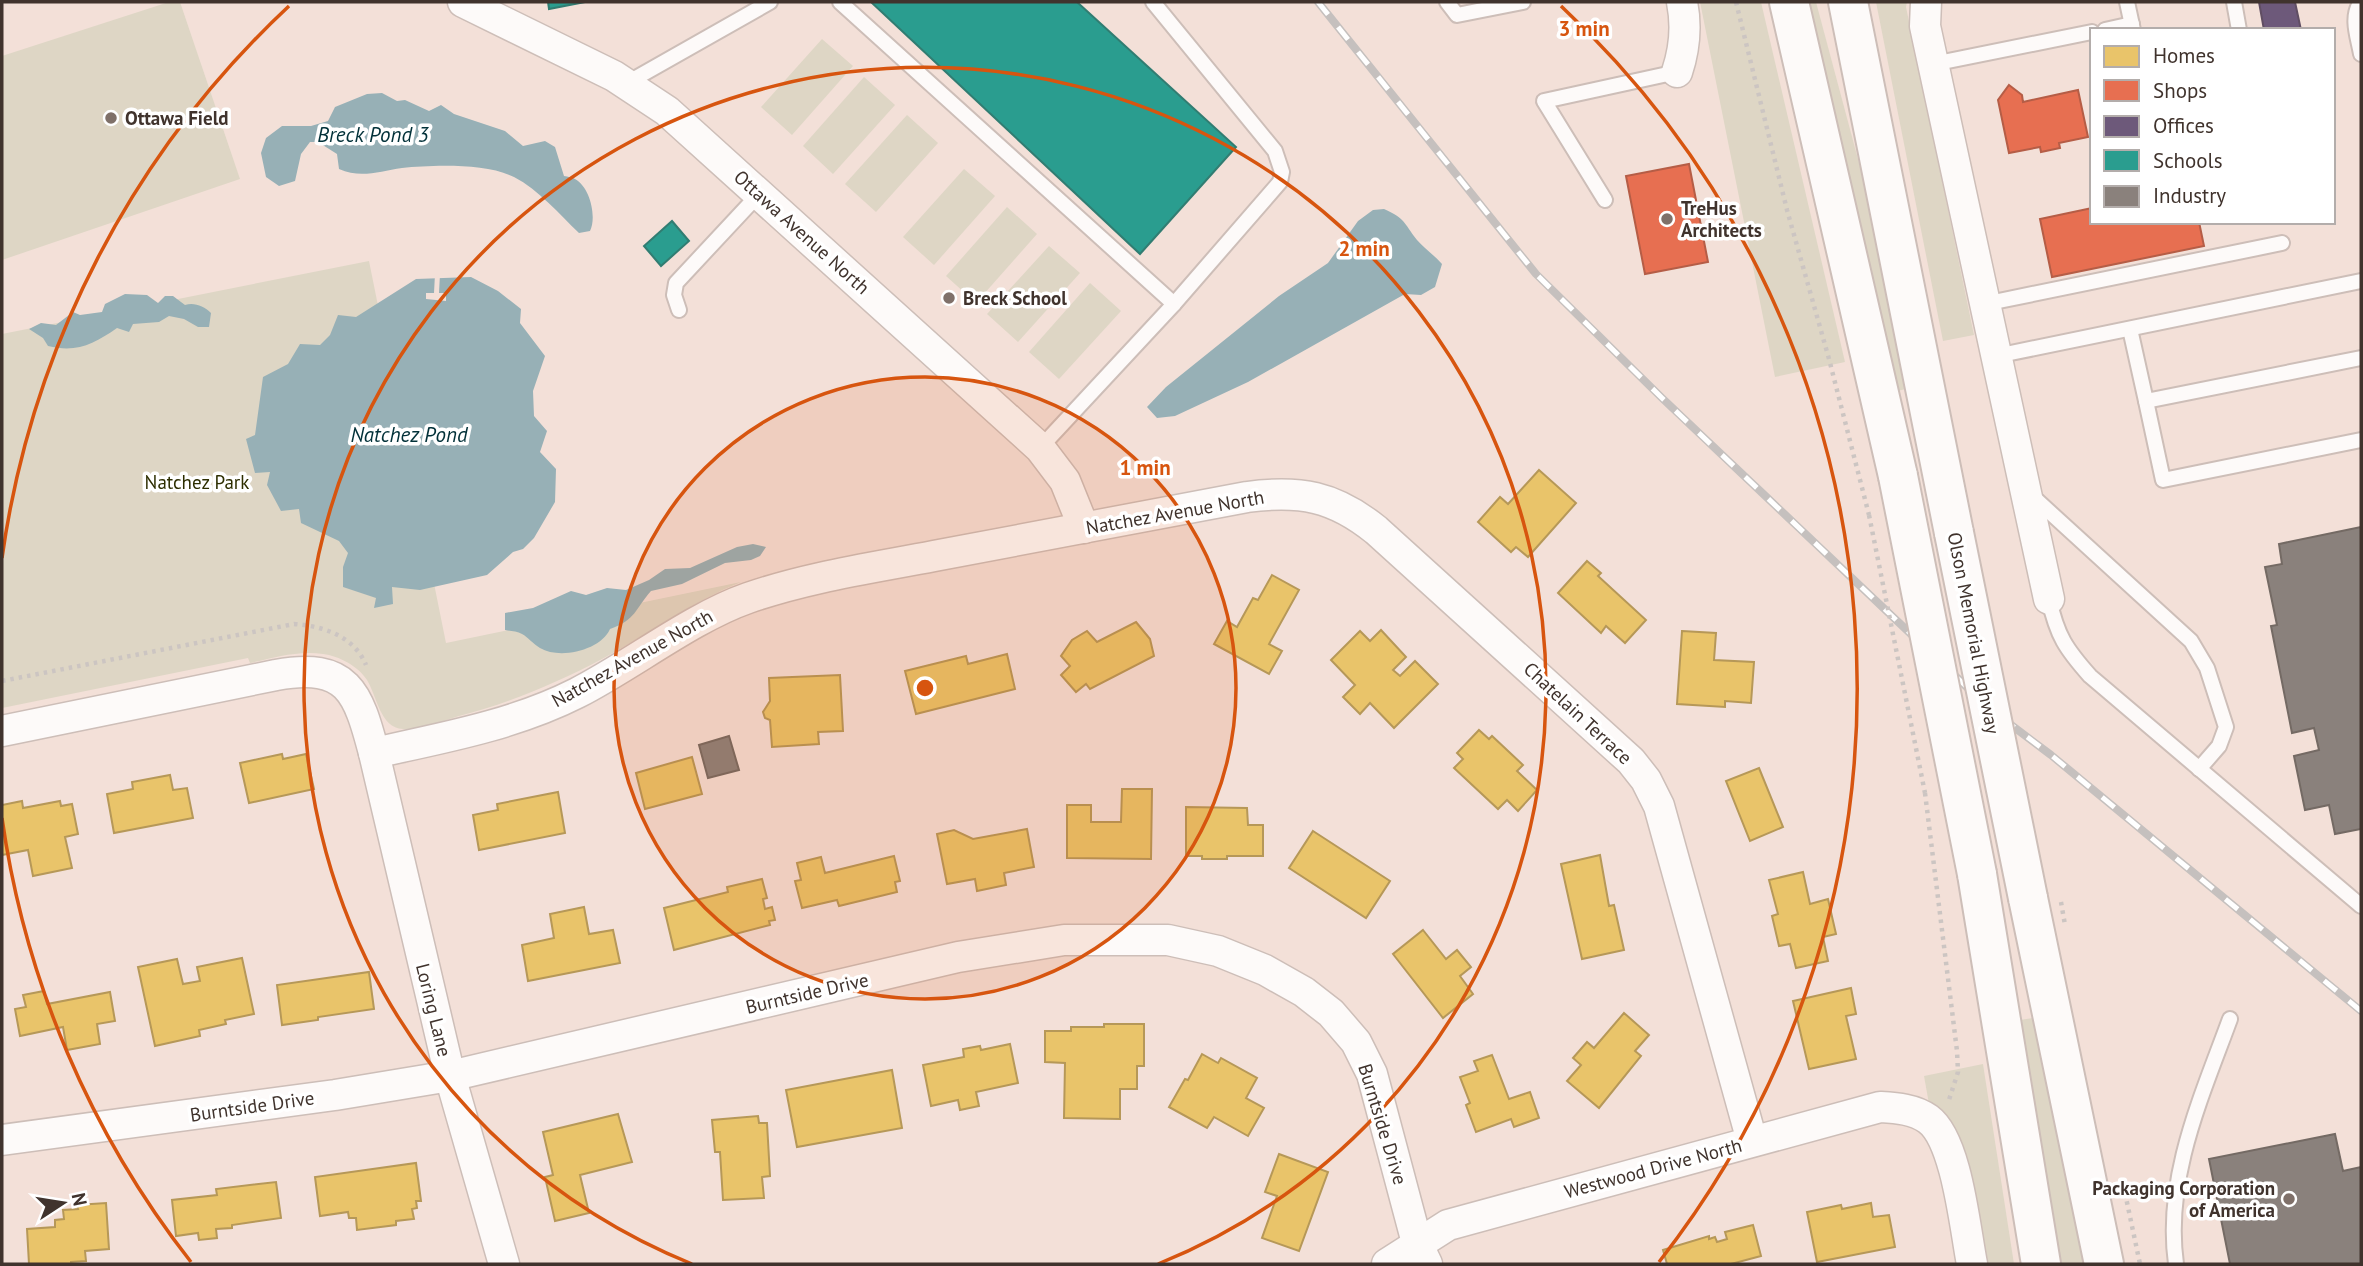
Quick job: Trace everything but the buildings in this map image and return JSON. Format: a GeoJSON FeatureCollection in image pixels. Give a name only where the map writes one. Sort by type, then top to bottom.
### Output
{"type":"FeatureCollection","features":[{"type":"Feature","properties":{"kind":"main road"},"geometry":{"type":"LineString","coordinates":[[1789,2],[1898,476],[1977,874],[2041,1264]]}},
{"type":"Feature","properties":{"kind":"main road","name":"Olson Memorial Highway"},"geometry":{"type":"LineString","coordinates":[[1848,2],[2104,1264]]}},
{"type":"Feature","properties":{"kind":"street","name":"Ottawa Avenue North"},"geometry":{"type":"LineString","coordinates":[[463,2],[627,83],[667,111],[1040,448],[1065,481],[1084,528]]}},
{"type":"Feature","properties":{"kind":"street"},"geometry":{"type":"LineString","coordinates":[[1677,72],[1684,51],[1686,30],[1682,2]]}},
{"type":"Feature","properties":{"kind":"street"},"geometry":{"type":"LineString","coordinates":[[1926,2],[1925,26],[2049,599]]}},
{"type":"Feature","properties":{"kind":"street","name":"Natchez Avenue North"},"geometry":{"type":"LineString","coordinates":[[374,753],[492,724],[574,695],[718,612],[762,593],[832,576],[1247,497],[1272,494],[1311,496]]}},
{"type":"Feature","properties":{"kind":"street","name":"Chatelain Terrace"},"geometry":{"type":"LineString","coordinates":[[1311,496],[1344,507],[1376,530],[1631,761],[1646,780],[1659,806],[1752,1140]]}},
{"type":"Feature","properties":{"kind":"street"},"geometry":{"type":"LineString","coordinates":[[2,731],[276,675],[308,671],[328,675],[345,684],[356,697],[374,753]]}},
{"type":"Feature","properties":{"kind":"street","name":"Loring Lane"},"geometry":{"type":"LineString","coordinates":[[374,753],[450,1076],[503,1264]]}},
{"type":"Feature","properties":{"kind":"street","name":"Burntside Drive"},"geometry":{"type":"LineString","coordinates":[[2,1140],[335,1095],[450,1076],[958,957],[1064,940],[1168,940],[1218,951],[1265,970],[1304,992],[1331,1013],[1356,1042],[1373,1074],[1422,1254]]}},
{"type":"Feature","properties":{"kind":"street","name":"Westwood Drive North"},"geometry":{"type":"LineString","coordinates":[[1387,1264],[1422,1254],[1448,1225],[1752,1140],[1880,1107],[1902,1108],[1930,1122]]}},
{"type":"Feature","properties":{"kind":"street"},"geometry":{"type":"LineString","coordinates":[[1930,1122],[1943,1137],[1953,1165],[1972,1264]]}},
{"type":"Feature","properties":{"kind":"lane"},"geometry":{"type":"LineString","coordinates":[[627,83],[770,2]]}},
{"type":"Feature","properties":{"kind":"lane"},"geometry":{"type":"LineString","coordinates":[[840,2],[1174,304]]}},
{"type":"Feature","properties":{"kind":"lane"},"geometry":{"type":"LineString","coordinates":[[1040,448],[1174,304],[1280,182],[1282,172],[1275,151],[1153,2]]}},
{"type":"Feature","properties":{"kind":"lane"},"geometry":{"type":"LineString","coordinates":[[1447,2],[1457,15],[1488,5],[1523,2]]}},
{"type":"Feature","properties":{"kind":"lane"},"geometry":{"type":"LineString","coordinates":[[2127,2],[2132,27]]}},
{"type":"Feature","properties":{"kind":"lane"},"geometry":{"type":"LineString","coordinates":[[2234,2],[2239,28]]}},
{"type":"Feature","properties":{"kind":"lane"},"geometry":{"type":"LineString","coordinates":[[2361,2],[2356,9],[2355,22],[2361,54]]}},
{"type":"Feature","properties":{"kind":"lane"},"geometry":{"type":"LineString","coordinates":[[1933,64],[2090,32]]}},
{"type":"Feature","properties":{"kind":"lane"},"geometry":{"type":"LineString","coordinates":[[1605,200],[1544,101],[1677,72]]}},
{"type":"Feature","properties":{"kind":"lane"},"geometry":{"type":"LineString","coordinates":[[679,310],[674,295],[676,283],[759,194]]}},
{"type":"Feature","properties":{"kind":"lane"},"geometry":{"type":"LineString","coordinates":[[1984,304],[2282,243]]}},
{"type":"Feature","properties":{"kind":"lane"},"geometry":{"type":"LineString","coordinates":[[1996,356],[2361,281]]}},
{"type":"Feature","properties":{"kind":"lane"},"geometry":{"type":"LineString","coordinates":[[2130,329],[2163,480],[2361,440]]}},
{"type":"Feature","properties":{"kind":"lane"},"geometry":{"type":"LineString","coordinates":[[2146,401],[2361,358]]}},
{"type":"Feature","properties":{"kind":"lane"},"geometry":{"type":"LineString","coordinates":[[2025,489],[2191,641],[2207,668],[2226,727],[2219,746],[2199,769]]}},
{"type":"Feature","properties":{"kind":"lane"},"geometry":{"type":"LineString","coordinates":[[2049,599],[2054,625],[2067,650],[2082,668],[2361,906]]}},
{"type":"Feature","properties":{"kind":"lane"},"geometry":{"type":"LineString","coordinates":[[2175,1264],[2173,1244],[2176,1184],[2195,1115],[2230,1019]]}},
{"type":"Feature","properties":{"kind":"path"},"geometry":{"type":"LineString","coordinates":[[1736,2],[1787,210],[1869,514],[1925,793],[1958,1072],[1948,1103],[1930,1122]]}},
{"type":"Feature","properties":{"kind":"green space","name":"Ottawa Field"},"geometry":{"type":"Polygon","coordinates":[[[169,2],[180,2],[240,179],[2,260],[2,56],[169,2]]]}},
{"type":"Feature","properties":{"kind":"green space"},"geometry":{"type":"Polygon","coordinates":[[[1700,2],[1761,2],[1845,362],[1775,377],[1700,2]]]}},
{"type":"Feature","properties":{"kind":"green space"},"geometry":{"type":"Polygon","coordinates":[[[1807,2],[1816,2],[1870,204],[1906,389],[1897,391],[1807,2]]]}},
{"type":"Feature","properties":{"kind":"green space"},"geometry":{"type":"Polygon","coordinates":[[[1876,2],[1907,2],[1974,335],[1943,341],[1876,2]]]}},
{"type":"Feature","properties":{"kind":"green space"},"geometry":{"type":"Polygon","coordinates":[[[822,39],[853,66],[792,135],[761,107],[822,39]]]}},
{"type":"Feature","properties":{"kind":"green space"},"geometry":{"type":"Polygon","coordinates":[[[864,77],[895,105],[833,174],[803,146],[864,77]]]}},
{"type":"Feature","properties":{"kind":"green space"},"geometry":{"type":"Polygon","coordinates":[[[907,115],[938,143],[876,212],[845,184],[907,115]]]}},
{"type":"Feature","properties":{"kind":"green space"},"geometry":{"type":"Polygon","coordinates":[[[964,169],[995,196],[934,265],[903,237],[964,169]]]}},
{"type":"Feature","properties":{"kind":"green space"},"geometry":{"type":"Polygon","coordinates":[[[1007,207],[1037,234],[976,303],[946,276],[1007,207]]]}},
{"type":"Feature","properties":{"kind":"green space"},"geometry":{"type":"Polygon","coordinates":[[[1049,246],[1080,273],[1018,342],[987,314],[1049,246]]]}},
{"type":"Feature","properties":{"kind":"green space","name":"Natchez Park"},"geometry":{"type":"Polygon","coordinates":[[[369,261],[446,643],[741,582],[687,609],[602,659],[550,684],[496,705],[417,728],[403,729],[389,723],[367,680],[348,662],[314,653],[286,655],[250,663],[248,658],[2,708],[2,334],[369,261]]]}},
{"type":"Feature","properties":{"kind":"green space"},"geometry":{"type":"Polygon","coordinates":[[[1090,283],[1121,311],[1059,379],[1029,352],[1090,283]]]}},
{"type":"Feature","properties":{"kind":"green space"},"geometry":{"type":"Polygon","coordinates":[[[2033,1018],[2087,1264],[2060,1264],[2020,1020],[2033,1018]]]}},
{"type":"Feature","properties":{"kind":"green space"},"geometry":{"type":"Polygon","coordinates":[[[1983,1064],[2014,1264],[1984,1264],[1929,1104],[1924,1076],[1983,1064]]]}},
{"type":"Feature","properties":{"kind":"water","name":"Breck Pond 3"},"geometry":{"type":"Polygon","coordinates":[[[382,93],[397,101],[405,100],[429,111],[441,105],[454,114],[505,131],[523,146],[545,141],[555,147],[564,176],[574,178],[588,195],[593,218],[590,231],[579,233],[523,182],[489,169],[429,166],[370,173],[347,172],[339,169],[337,154],[318,142],[310,142],[301,154],[295,181],[279,186],[266,177],[261,153],[266,138],[282,126],[311,126],[328,121],[335,107],[367,94],[382,93]]]}},
{"type":"Feature","properties":{"kind":"water"},"geometry":{"type":"Polygon","coordinates":[[[1384,209],[1400,218],[1417,240],[1442,264],[1435,287],[1421,295],[1405,294],[1248,382],[1175,416],[1157,418],[1147,407],[1166,387],[1279,296],[1328,263],[1358,221],[1373,210],[1384,209]]]}},
{"type":"Feature","properties":{"kind":"water","name":"Natchez Pond"},"geometry":{"type":"Polygon","coordinates":[[[471,277],[498,291],[521,309],[520,323],[545,356],[533,391],[534,416],[547,431],[540,452],[556,469],[555,502],[534,538],[487,575],[420,590],[392,587],[393,604],[374,608],[376,598],[343,587],[343,567],[348,553],[339,541],[301,523],[299,509],[281,511],[267,485],[270,472],[255,473],[246,439],[255,435],[263,377],[288,364],[300,344],[320,345],[330,335],[338,315],[356,317],[416,279],[471,277]]]}},
{"type":"Feature","properties":{"kind":"water"},"geometry":{"type":"Polygon","coordinates":[[[125,294],[147,295],[158,303],[165,296],[173,296],[185,305],[199,305],[211,313],[209,327],[198,327],[184,319],[169,316],[159,322],[133,324],[129,332],[117,328],[93,343],[77,348],[48,346],[43,338],[29,329],[41,323],[56,325],[73,312],[80,315],[102,312],[105,304],[125,294]]]}},
{"type":"Feature","properties":{"kind":"water"},"geometry":{"type":"Polygon","coordinates":[[[753,544],[766,547],[760,556],[751,560],[725,563],[682,584],[651,591],[630,618],[610,629],[598,643],[579,651],[548,651],[520,633],[505,630],[505,613],[533,608],[571,591],[586,595],[607,588],[626,590],[665,569],[690,568],[737,547],[753,544]]]}},
{"type":"Feature","properties":{"kind":"pier"},"geometry":{"type":"Polygon","coordinates":[[[435,274],[440,274],[439,293],[446,293],[446,301],[426,299],[426,293],[434,293],[435,274]]]}},
{"type":"Feature","properties":{"kind":"railway"},"geometry":{"type":"LineString","coordinates":[[1318,2],[1536,274],[1662,398],[1990,709],[2051,755],[2361,1011]]}},
{"type":"Feature","properties":{"kind":"place","name":"Ottawa Field"},"geometry":{"type":"Point","coordinates":[111,118]}},
{"type":"Feature","properties":{"kind":"place","name":"TreHus Architects"},"geometry":{"type":"Point","coordinates":[1667,219]}},
{"type":"Feature","properties":{"kind":"place","name":"Breck School"},"geometry":{"type":"Point","coordinates":[949,298]}},
{"type":"Feature","properties":{"kind":"place","name":"Packaging Corporation of America"},"geometry":{"type":"Point","coordinates":[2289,1199]}}]}
